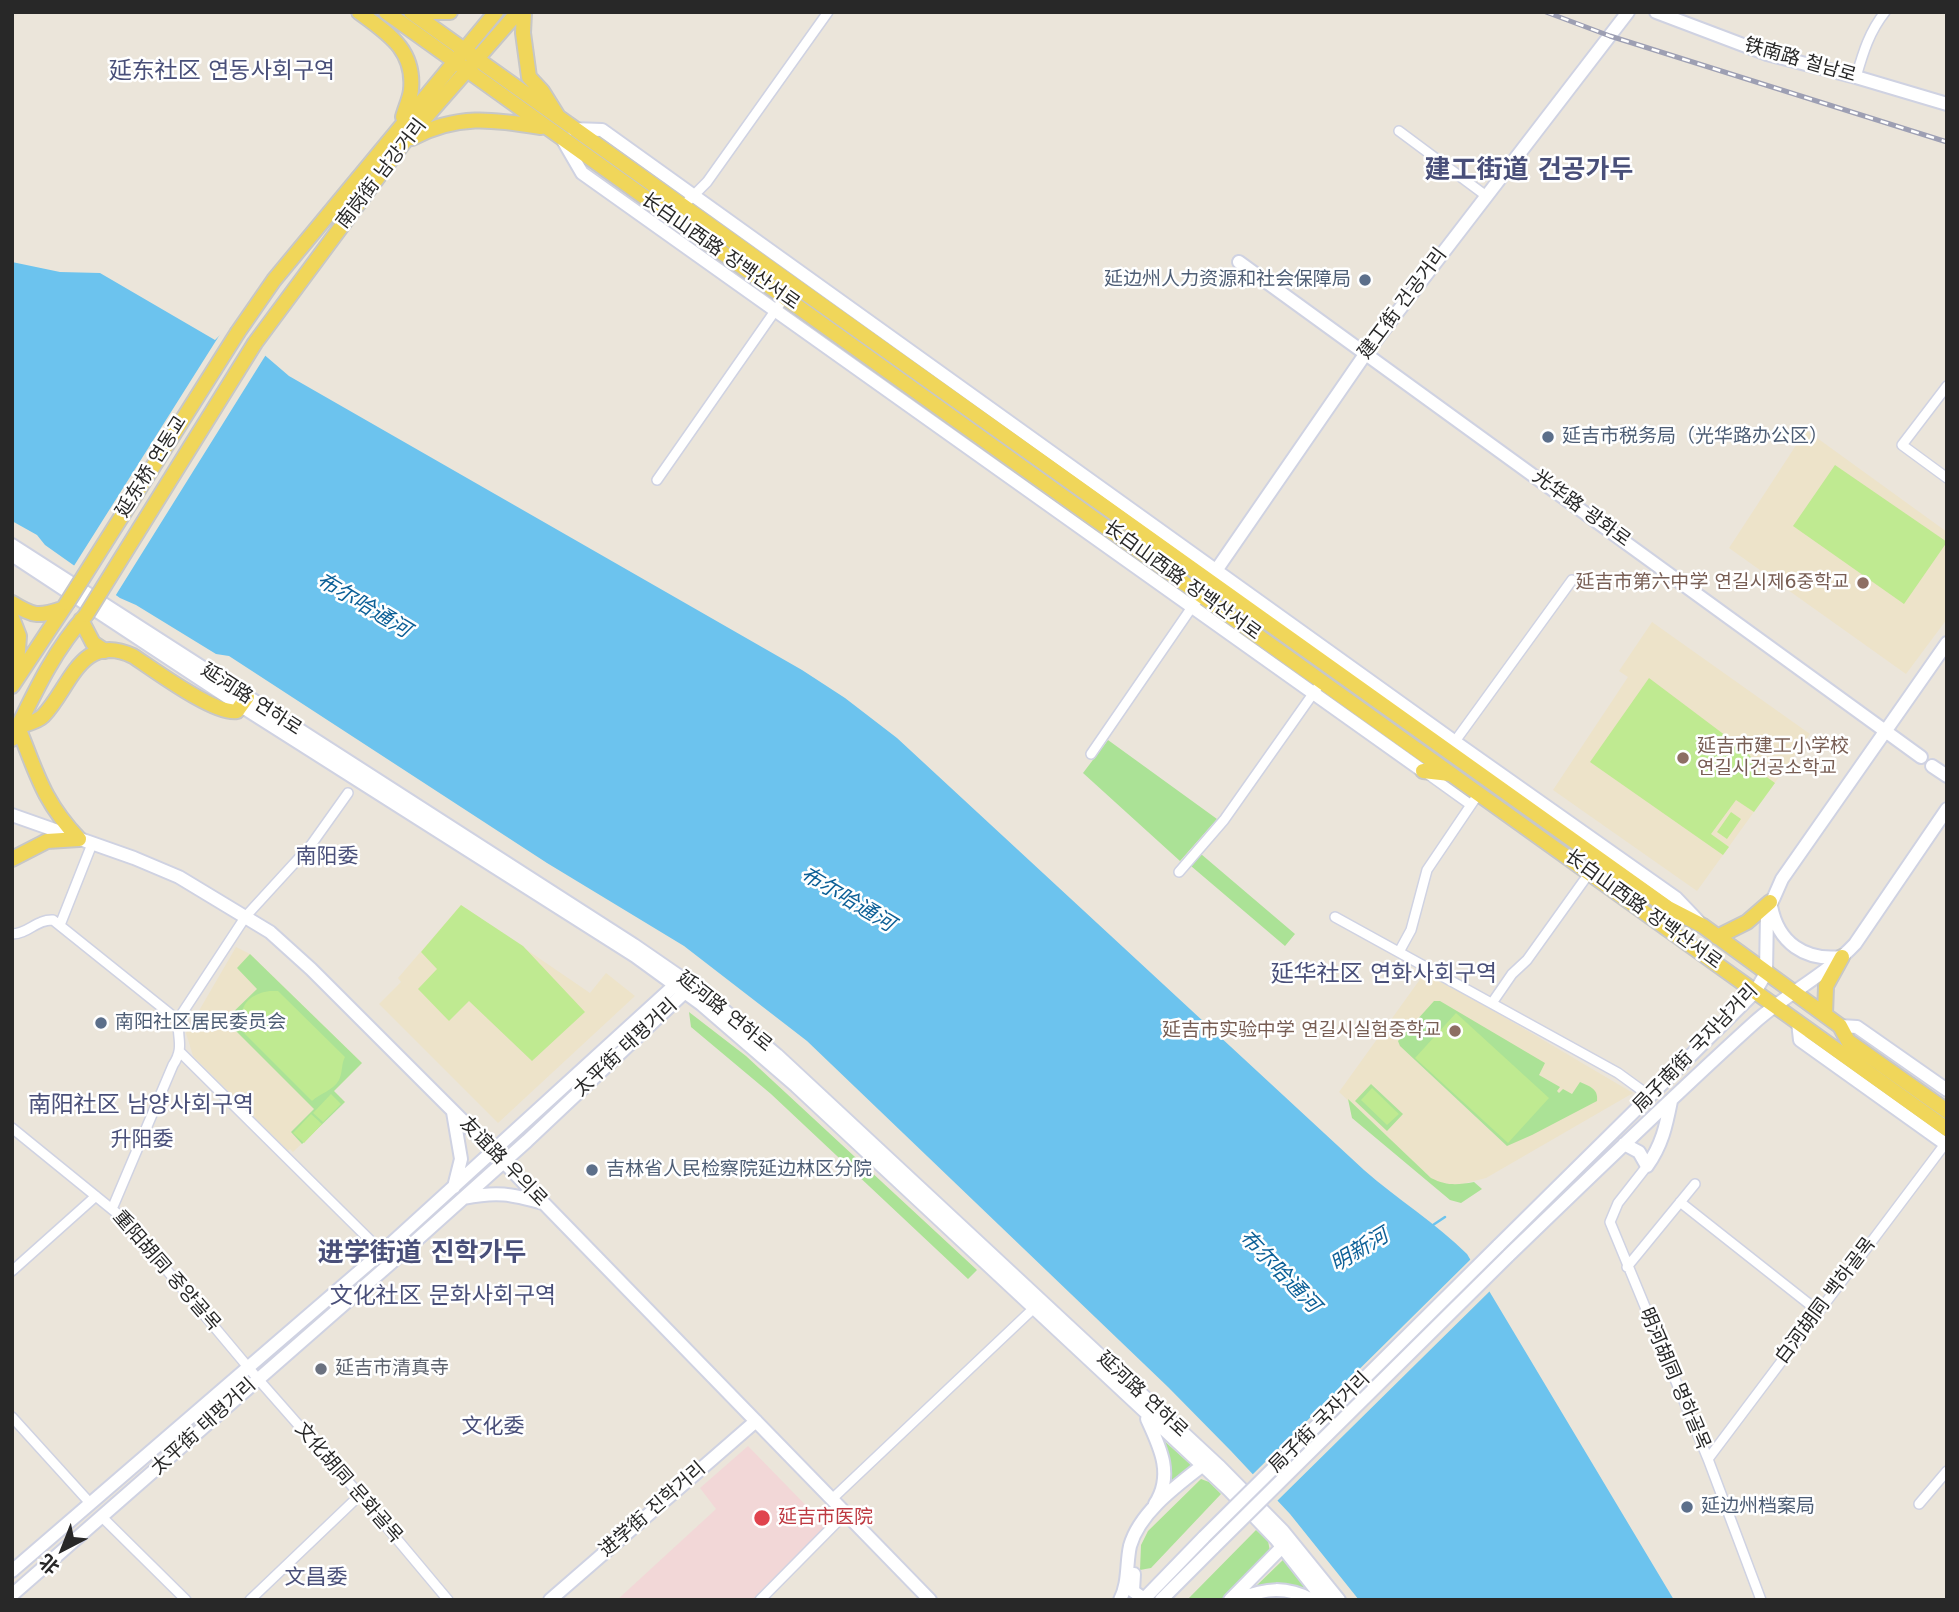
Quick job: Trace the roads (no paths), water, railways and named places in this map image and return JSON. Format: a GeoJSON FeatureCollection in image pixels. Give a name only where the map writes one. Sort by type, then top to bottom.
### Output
{"type":"FeatureCollection","features":[{"type":"Feature","properties":{"kind":"main road"},"geometry":{"type":"LineString","coordinates":[[359,12],[392,37],[401,47],[408,63],[411,91],[400,126]]}},
{"type":"Feature","properties":{"kind":"main road"},"geometry":{"type":"LineString","coordinates":[[386,12],[472,66]]}},
{"type":"Feature","properties":{"kind":"main road"},"geometry":{"type":"LineString","coordinates":[[411,12],[458,56]]}},
{"type":"Feature","properties":{"kind":"main road"},"geometry":{"type":"LineString","coordinates":[[430,12],[450,12]]}},
{"type":"Feature","properties":{"kind":"main road","name":"南岗街 남강거리"},"geometry":{"type":"LineString","coordinates":[[238,332],[274,279],[496,12]]}},
{"type":"Feature","properties":{"kind":"main road","name":"南岗街 남강거리"},"geometry":{"type":"LineString","coordinates":[[256,343],[282,304],[404,142],[518,12]]}},
{"type":"Feature","properties":{"kind":"main road"},"geometry":{"type":"LineString","coordinates":[[524,12],[523,33],[528,77],[542,92],[566,131]]}},
{"type":"Feature","properties":{"kind":"main road","name":"建工街 건공거리"},"geometry":{"type":"LineString","coordinates":[[1192,607],[1366,353],[1628,12]]}},
{"type":"Feature","properties":{"kind":"main road","name":"铁南路 철남로"},"geometry":{"type":"LineString","coordinates":[[1656,12],[1767,54],[1947,104]]}},
{"type":"Feature","properties":{"kind":"main road","name":"长白山西路 장백산서로"},"geometry":{"type":"LineString","coordinates":[[472,66],[544,127],[566,131],[602,130],[695,195],[1212,575],[1451,746],[1668,908],[1703,926],[1825,1015],[1840,1026],[1848,1041],[1947,1111]]}},
{"type":"Feature","properties":{"kind":"main road","name":"长白山西路 장백산서로"},"geometry":{"type":"LineString","coordinates":[[472,66],[682,207],[1212,575]]}},
{"type":"Feature","properties":{"kind":"main road"},"geometry":{"type":"LineString","coordinates":[[404,142],[427,130],[476,119],[544,127]]}},
{"type":"Feature","properties":{"kind":"main road","name":"长白山西路 장백산서로"},"geometry":{"type":"LineString","coordinates":[[566,131],[784,298],[1452,774],[1475,799],[1590,872],[1776,1005],[1946,1139]]}},
{"type":"Feature","properties":{"kind":"main road","name":"长白山西路 장백산서로"},"geometry":{"type":"LineString","coordinates":[[566,131],[582,173],[1423,771]]}},
{"type":"Feature","properties":{"kind":"main road","name":"光华路 광화로"},"geometry":{"type":"LineString","coordinates":[[1240,262],[1921,757]]}},
{"type":"Feature","properties":{"kind":"main road","name":"延东桥 연동교"},"geometry":{"type":"LineString","coordinates":[[14,682],[238,332]]}},
{"type":"Feature","properties":{"kind":"main road","name":"延东桥 연동교"},"geometry":{"type":"LineString","coordinates":[[15,733],[40,681],[83,618],[256,343]]}},
{"type":"Feature","properties":{"kind":"main road","name":"延河路 연하로"},"geometry":{"type":"LineString","coordinates":[[12,545],[244,702]]}},
{"type":"Feature","properties":{"kind":"main road","name":"延河路 연하로"},"geometry":{"type":"LineString","coordinates":[[12,555],[682,986],[777,1055],[1208,1464],[1339,1600]]}},
{"type":"Feature","properties":{"kind":"main road"},"geometry":{"type":"LineString","coordinates":[[12,603],[32,615],[47,614],[64,606]]}},
{"type":"Feature","properties":{"kind":"main road"},"geometry":{"type":"LineString","coordinates":[[12,618],[19,636],[14,682]]}},
{"type":"Feature","properties":{"kind":"main road"},"geometry":{"type":"LineString","coordinates":[[83,618],[93,643],[105,651]]}},
{"type":"Feature","properties":{"kind":"main road","name":"局子南街 국자남거리"},"geometry":{"type":"LineString","coordinates":[[1498,1247],[1755,992],[1766,973],[1767,913],[1782,879],[1947,643]]}},
{"type":"Feature","properties":{"kind":"main road"},"geometry":{"type":"LineString","coordinates":[[85,841],[58,817],[40,787],[15,733],[42,718],[80,663],[105,651],[123,651],[199,699],[225,712],[235,712],[244,702]]}},
{"type":"Feature","properties":{"kind":"main road"},"geometry":{"type":"LineString","coordinates":[[1932,766],[1947,776]]}},
{"type":"Feature","properties":{"kind":"main road"},"geometry":{"type":"LineString","coordinates":[[1423,771],[1452,774]]}},
{"type":"Feature","properties":{"kind":"main road","name":"局子南街 국자남거리"},"geometry":{"type":"LineString","coordinates":[[1508,1256],[1624,1144],[1776,1005],[1842,957],[1855,944],[1947,809]]}},
{"type":"Feature","properties":{"kind":"main road","name":"友谊路 우의로"},"geometry":{"type":"LineString","coordinates":[[12,815],[179,877],[270,932],[453,1111],[930,1600]]}},
{"type":"Feature","properties":{"kind":"main road"},"geometry":{"type":"LineString","coordinates":[[12,859],[47,841],[85,841]]}},
{"type":"Feature","properties":{"kind":"main road"},"geometry":{"type":"LineString","coordinates":[[1717,937],[1746,922],[1770,902],[1781,932],[1797,949],[1817,958],[1842,957]]}},
{"type":"Feature","properties":{"kind":"main road"},"geometry":{"type":"LineString","coordinates":[[1825,1015],[1826,986],[1842,957]]}},
{"type":"Feature","properties":{"kind":"main road","name":"延河路 연하로"},"geometry":{"type":"LineString","coordinates":[[682,986],[778,1069],[1144,1411],[1208,1464]]}},
{"type":"Feature","properties":{"kind":"main road","name":"太平街 태평거리"},"geometry":{"type":"LineString","coordinates":[[12,1571],[382,1252],[682,986]]}},
{"type":"Feature","properties":{"kind":"main road","name":"太平街 태평거리"},"geometry":{"type":"LineString","coordinates":[[12,1595],[503,1162],[682,986]]}},
{"type":"Feature","properties":{"kind":"main road","name":"长白山西路 장백산서로"},"geometry":{"type":"LineString","coordinates":[[1840,1026],[1857,1027],[1947,1090]]}},
{"type":"Feature","properties":{"kind":"main road"},"geometry":{"type":"LineString","coordinates":[[1624,1144],[1639,1152],[1647,1166],[1658,1151],[1665,1134],[1671,1101]]}},
{"type":"Feature","properties":{"kind":"main road"},"geometry":{"type":"LineString","coordinates":[[453,1111],[461,1158],[454,1187]]}},
{"type":"Feature","properties":{"kind":"main road"},"geometry":{"type":"LineString","coordinates":[[462,1198],[500,1193],[543,1203]]}},
{"type":"Feature","properties":{"kind":"main road","name":"局子街 국자거리"},"geometry":{"type":"LineString","coordinates":[[1143,1599],[1498,1247]]}},
{"type":"Feature","properties":{"kind":"main road","name":"局子街 국자거리"},"geometry":{"type":"LineString","coordinates":[[1161,1600],[1508,1256]]}},
{"type":"Feature","properties":{"kind":"main road"},"geometry":{"type":"LineString","coordinates":[[1144,1411],[1160,1446],[1164,1468],[1161,1492],[1150,1510]]}},
{"type":"Feature","properties":{"kind":"main road","name":"进学街 진학거리"},"geometry":{"type":"LineString","coordinates":[[550,1600],[756,1421]]}},
{"type":"Feature","properties":{"kind":"main road"},"geometry":{"type":"LineString","coordinates":[[1119,1600],[1125,1586],[1130,1545],[1142,1518],[1208,1464]]}},
{"type":"Feature","properties":{"kind":"main road"},"geometry":{"type":"LineString","coordinates":[[1143,1599],[1136,1595],[1132,1586],[1139,1541],[1150,1521],[1208,1464]]}},
{"type":"Feature","properties":{"kind":"main road"},"geometry":{"type":"LineString","coordinates":[[1239,1599],[1288,1545]]}},
{"type":"Feature","properties":{"kind":"main road"},"geometry":{"type":"LineString","coordinates":[[1230,1600],[1288,1545]]}},
{"type":"Feature","properties":{"kind":"main road","name":"延河路 연하로"},"geometry":{"type":"LineString","coordinates":[[1288,1545],[1324,1600]]}},
{"type":"Feature","properties":{"kind":"main road"},"geometry":{"type":"LineString","coordinates":[[1239,1599],[1265,1590],[1283,1589],[1312,1600]]}},
{"type":"Feature","properties":{"kind":"street"},"geometry":{"type":"LineString","coordinates":[[682,207],[715,171],[828,12]]}},
{"type":"Feature","properties":{"kind":"street"},"geometry":{"type":"LineString","coordinates":[[1856,77],[1867,40],[1885,12]]}},
{"type":"Feature","properties":{"kind":"street"},"geometry":{"type":"LineString","coordinates":[[1399,131],[1485,195]]}},
{"type":"Feature","properties":{"kind":"street"},"geometry":{"type":"LineString","coordinates":[[657,480],[784,298]]}},
{"type":"Feature","properties":{"kind":"street"},"geometry":{"type":"LineString","coordinates":[[1947,386],[1902,445],[1947,478]]}},
{"type":"Feature","properties":{"kind":"street"},"geometry":{"type":"LineString","coordinates":[[1451,746],[1572,580]]}},
{"type":"Feature","properties":{"kind":"street"},"geometry":{"type":"LineString","coordinates":[[1091,754],[1192,607]]}},
{"type":"Feature","properties":{"kind":"street"},"geometry":{"type":"LineString","coordinates":[[1179,872],[1224,820],[1322,681]]}},
{"type":"Feature","properties":{"kind":"street"},"geometry":{"type":"LineString","coordinates":[[1399,952],[1411,930],[1427,870],[1475,799],[1423,771]]}},
{"type":"Feature","properties":{"kind":"street"},"geometry":{"type":"LineString","coordinates":[[112,1209],[173,1065],[181,1053],[179,1021],[246,916],[311,845],[348,793]]}},
{"type":"Feature","properties":{"kind":"street"},"geometry":{"type":"LineString","coordinates":[[60,925],[85,841]]}},
{"type":"Feature","properties":{"kind":"street"},"geometry":{"type":"LineString","coordinates":[[1492,1003],[1512,974],[1527,960],[1590,872]]}},
{"type":"Feature","properties":{"kind":"street"},"geometry":{"type":"LineString","coordinates":[[1335,917],[1618,1073],[1651,1097]]}},
{"type":"Feature","properties":{"kind":"street"},"geometry":{"type":"LineString","coordinates":[[12,934],[26,931],[48,919],[54,920],[179,1021]]}},
{"type":"Feature","properties":{"kind":"street"},"geometry":{"type":"LineString","coordinates":[[181,1053],[382,1252]]}},
{"type":"Feature","properties":{"kind":"street","name":"重阳胡同 중양골목"},"geometry":{"type":"LineString","coordinates":[[12,1128],[124,1219],[248,1367]]}},
{"type":"Feature","properties":{"kind":"street","name":"白河胡同 백하골목"},"geometry":{"type":"LineString","coordinates":[[1708,1459],[1946,1139]]}},
{"type":"Feature","properties":{"kind":"street","name":"明河胡同 명하골목"},"geometry":{"type":"LineString","coordinates":[[1647,1166],[1612,1214],[1610,1222],[1708,1459],[1761,1600]]}},
{"type":"Feature","properties":{"kind":"street"},"geometry":{"type":"LineString","coordinates":[[1627,1267],[1695,1184]]}},
{"type":"Feature","properties":{"kind":"street"},"geometry":{"type":"LineString","coordinates":[[12,1271],[96,1196]]}},
{"type":"Feature","properties":{"kind":"street"},"geometry":{"type":"LineString","coordinates":[[1680,1202],[1818,1311]]}},
{"type":"Feature","properties":{"kind":"street"},"geometry":{"type":"LineString","coordinates":[[832,1499],[1034,1308]]}},
{"type":"Feature","properties":{"kind":"street","name":"文化胡同 문화골목"},"geometry":{"type":"LineString","coordinates":[[248,1367],[448,1600]]}},
{"type":"Feature","properties":{"kind":"street"},"geometry":{"type":"LineString","coordinates":[[12,1417],[90,1503]]}},
{"type":"Feature","properties":{"kind":"street"},"geometry":{"type":"LineString","coordinates":[[1919,1504],[1947,1471]]}},
{"type":"Feature","properties":{"kind":"street"},"geometry":{"type":"LineString","coordinates":[[250,1600],[360,1495]]}},
{"type":"Feature","properties":{"kind":"street"},"geometry":{"type":"LineString","coordinates":[[761,1600],[846,1513]]}},
{"type":"Feature","properties":{"kind":"street"},"geometry":{"type":"LineString","coordinates":[[102,1517],[186,1600]]}},
{"type":"Feature","properties":{"kind":"water","name":"布尔哈通河"},"geometry":{"type":"Polygon","coordinates":[[[12,262],[60,272],[100,273],[215,340],[224,331],[261,352],[289,376],[802,670],[845,698],[897,738],[1364,1170],[1467,1254],[1674,1600],[1359,1600],[1290,1514],[1168,1387],[807,1041],[684,946],[547,863],[229,656],[216,654],[120,598],[45,545],[37,535],[12,521],[12,262]]]}},
{"type":"Feature","properties":{"kind":"waterway","name":"明新河"},"geometry":{"type":"LineString","coordinates":[[1430,1227],[1445,1217]]}},
{"type":"Feature","properties":{"kind":"railway"},"geometry":{"type":"LineString","coordinates":[[1546,12],[1610,36],[1947,142]]}},
{"type":"Feature","properties":{"kind":"place","name":"延边州人力资源和社会保障局"},"geometry":{"type":"Point","coordinates":[1365,280]}},
{"type":"Feature","properties":{"kind":"place","name":"延吉市税务局（光华路办公区）"},"geometry":{"type":"Point","coordinates":[1548,437]}},
{"type":"Feature","properties":{"kind":"place","name":"延吉市第六中学 연길시제6중학교"},"geometry":{"type":"Point","coordinates":[1863,583]}},
{"type":"Feature","properties":{"kind":"place","name":"延吉市建工小学校 연길시건공소학교"},"geometry":{"type":"Point","coordinates":[1683,758]}},
{"type":"Feature","properties":{"kind":"place","name":"南阳社区居民委员会"},"geometry":{"type":"Point","coordinates":[101,1023]}},
{"type":"Feature","properties":{"kind":"place","name":"延吉市实验中学 연길시실험중학교"},"geometry":{"type":"Point","coordinates":[1455,1031]}},
{"type":"Feature","properties":{"kind":"place","name":"吉林省人民检察院延边林区分院"},"geometry":{"type":"Point","coordinates":[592,1170]}},
{"type":"Feature","properties":{"kind":"place","name":"延吉市清真寺"},"geometry":{"type":"Point","coordinates":[321,1369]}},
{"type":"Feature","properties":{"kind":"place","name":"延边州档案局"},"geometry":{"type":"Point","coordinates":[1687,1507]}},
{"type":"Feature","properties":{"kind":"place","name":"延吉市医院"},"geometry":{"type":"Point","coordinates":[762,1518]}},
{"type":"Feature","properties":{"kind":"district","name":"延东社区 연동사회구역"},"geometry":{"type":"Point","coordinates":[222,72]}},
{"type":"Feature","properties":{"kind":"district","name":"建工街道 건공가두"},"geometry":{"type":"Point","coordinates":[1529,171]}},
{"type":"Feature","properties":{"kind":"district","name":"南阳委"},"geometry":{"type":"Point","coordinates":[327,858]}},
{"type":"Feature","properties":{"kind":"district","name":"延华社区 연화사회구역"},"geometry":{"type":"Point","coordinates":[1384,975]}},
{"type":"Feature","properties":{"kind":"district","name":"南阳社区 남양사회구역"},"geometry":{"type":"Point","coordinates":[141,1106]}},
{"type":"Feature","properties":{"kind":"district","name":"升阳委"},"geometry":{"type":"Point","coordinates":[142,1141]}},
{"type":"Feature","properties":{"kind":"district","name":"进学街道 진학가두"},"geometry":{"type":"Point","coordinates":[422,1254]}},
{"type":"Feature","properties":{"kind":"district","name":"文化社区 문화사회구역"},"geometry":{"type":"Point","coordinates":[443,1297]}},
{"type":"Feature","properties":{"kind":"district","name":"文化委"},"geometry":{"type":"Point","coordinates":[493,1428]}},
{"type":"Feature","properties":{"kind":"district","name":"文昌委"},"geometry":{"type":"Point","coordinates":[316,1579]}}]}
